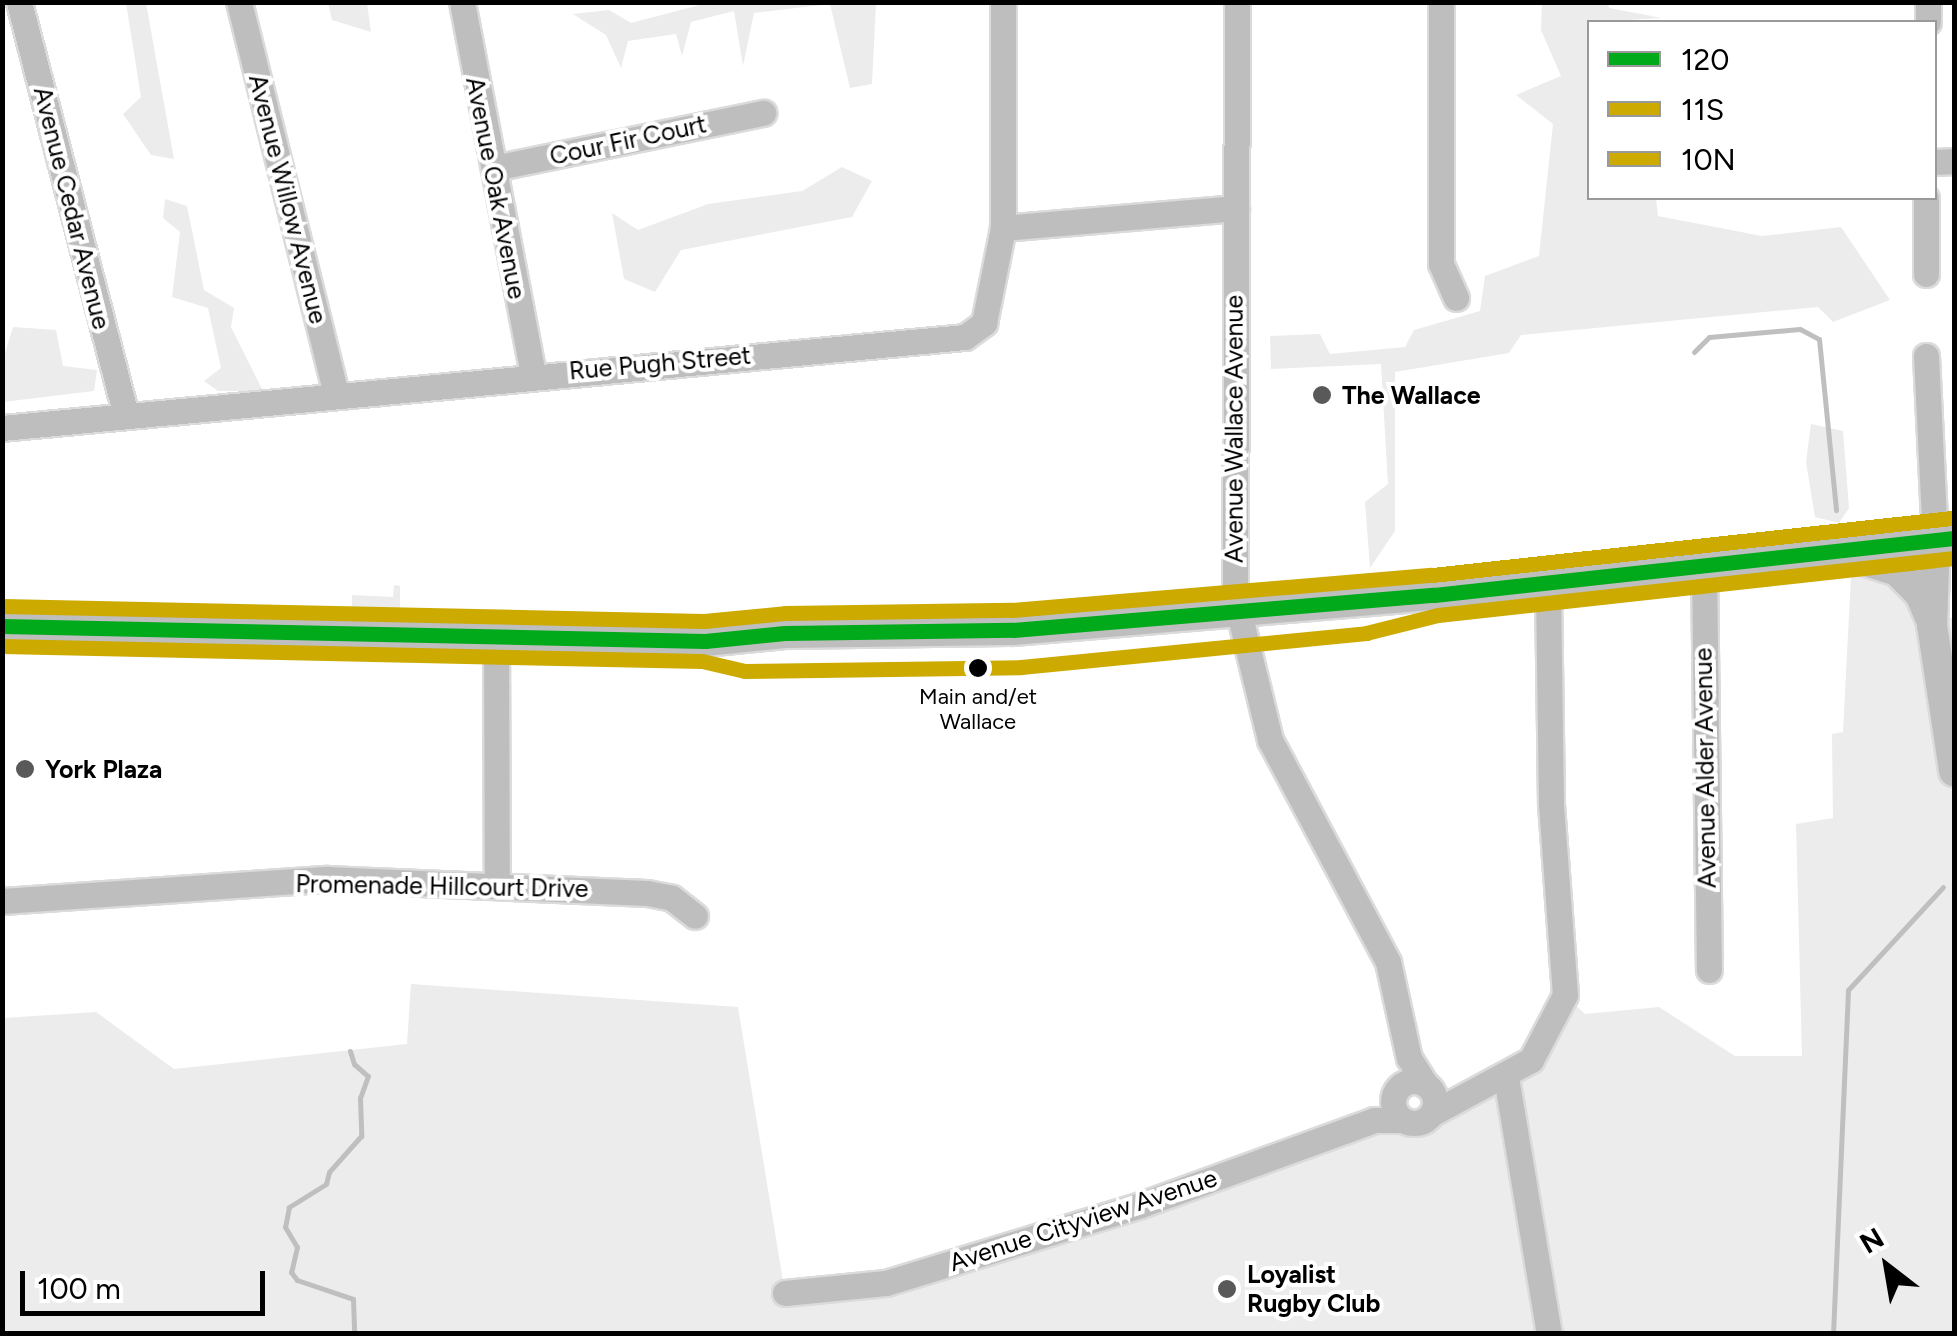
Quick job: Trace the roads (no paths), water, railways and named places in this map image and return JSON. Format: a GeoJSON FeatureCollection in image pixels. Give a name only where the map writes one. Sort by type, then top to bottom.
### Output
{"type":"FeatureCollection","features":[{"type":"Feature","properties":{"kind":"main road"},"geometry":{"type":"LineString","coordinates":[[2,626],[705,641],[745,651],[1006,647],[1945,539]]}},
{"type":"Feature","properties":{"kind":"main road"},"geometry":{"type":"LineString","coordinates":[[1945,539],[1954,599]]}},
{"type":"Feature","properties":{"kind":"main road"},"geometry":{"type":"LineString","coordinates":[[1932,625],[1945,539]]}},
{"type":"Feature","properties":{"kind":"main road"},"geometry":{"type":"LineString","coordinates":[[1829,552],[1897,571],[1920,594],[1932,625],[1954,772]]}},
{"type":"Feature","properties":{"kind":"street","name":"Avenue Cedar Avenue"},"geometry":{"type":"LineString","coordinates":[[19,2],[125,413]]}},
{"type":"Feature","properties":{"kind":"street","name":"Avenue Willow Avenue"},"geometry":{"type":"LineString","coordinates":[[239,2],[336,394]]}},
{"type":"Feature","properties":{"kind":"street","name":"Avenue Oak Avenue"},"geometry":{"type":"LineString","coordinates":[[462,2],[533,374]]}},
{"type":"Feature","properties":{"kind":"street","name":"Rue Pugh Street"},"geometry":{"type":"LineString","coordinates":[[2,428],[125,413],[970,335],[986,317],[1004,228],[1003,2]]}},
{"type":"Feature","properties":{"kind":"street","name":"Avenue Wallace Avenue"},"geometry":{"type":"LineString","coordinates":[[1237,2],[1240,618],[1270,740],[1396,981],[1420,1098]]}},
{"type":"Feature","properties":{"kind":"street"},"geometry":{"type":"LineString","coordinates":[[1442,2],[1441,264],[1456,298]]}},
{"type":"Feature","properties":{"kind":"street","name":"Cour Fir Court"},"geometry":{"type":"LineString","coordinates":[[494,168],[762,113]]}},
{"type":"Feature","properties":{"kind":"street"},"geometry":{"type":"LineString","coordinates":[[1926,200],[1926,274]]}},
{"type":"Feature","properties":{"kind":"street"},"geometry":{"type":"LineString","coordinates":[[1004,228],[1236,208]]}},
{"type":"Feature","properties":{"kind":"street"},"geometry":{"type":"LineString","coordinates":[[1926,356],[1945,539]]}},
{"type":"Feature","properties":{"kind":"street","name":"Avenue Alder Avenue"},"geometry":{"type":"LineString","coordinates":[[1704,566],[1710,970]]}},
{"type":"Feature","properties":{"kind":"street","name":"Avenue Cityview Avenue"},"geometry":{"type":"LineString","coordinates":[[785,1293],[886,1283],[1138,1206],[1374,1120],[1420,1098],[1506,1078],[1531,1060],[1565,995],[1551,803],[1548,583]]}},
{"type":"Feature","properties":{"kind":"street"},"geometry":{"type":"LineString","coordinates":[[496,637],[497,884]]}},
{"type":"Feature","properties":{"kind":"street","name":"Promenade Hillcourt Drive"},"geometry":{"type":"LineString","coordinates":[[2,901],[327,879],[648,893],[672,898],[695,916]]}},
{"type":"Feature","properties":{"kind":"street"},"geometry":{"type":"LineString","coordinates":[[1506,1078],[1548,1334]]}},
{"type":"Feature","properties":{"kind":"waterway"},"geometry":{"type":"LineString","coordinates":[[1694,352],[1709,337],[1800,329],[1819,339],[1836,510]]}},
{"type":"Feature","properties":{"kind":"waterway"},"geometry":{"type":"LineString","coordinates":[[1833,1334],[1848,990],[1943,887]]}},
{"type":"Feature","properties":{"kind":"waterway"},"geometry":{"type":"LineString","coordinates":[[350,1051],[354,1064],[368,1076],[360,1098],[361,1136],[329,1172],[326,1184],[289,1207],[285,1227],[297,1247],[291,1272],[297,1280],[353,1299],[354,1334]]}},
{"type":"Feature","properties":{"kind":"place","name":"The Wallace"},"geometry":{"type":"Point","coordinates":[1322,395]}},
{"type":"Feature","properties":{"kind":"place","name":"Main and/et Wallace"},"geometry":{"type":"Point","coordinates":[978,668]}},
{"type":"Feature","properties":{"kind":"place","name":"York Plaza"},"geometry":{"type":"Point","coordinates":[25,769]}},
{"type":"Feature","properties":{"kind":"place","name":"Loyalist Rugby Club"},"geometry":{"type":"Point","coordinates":[1227,1289]}}]}
